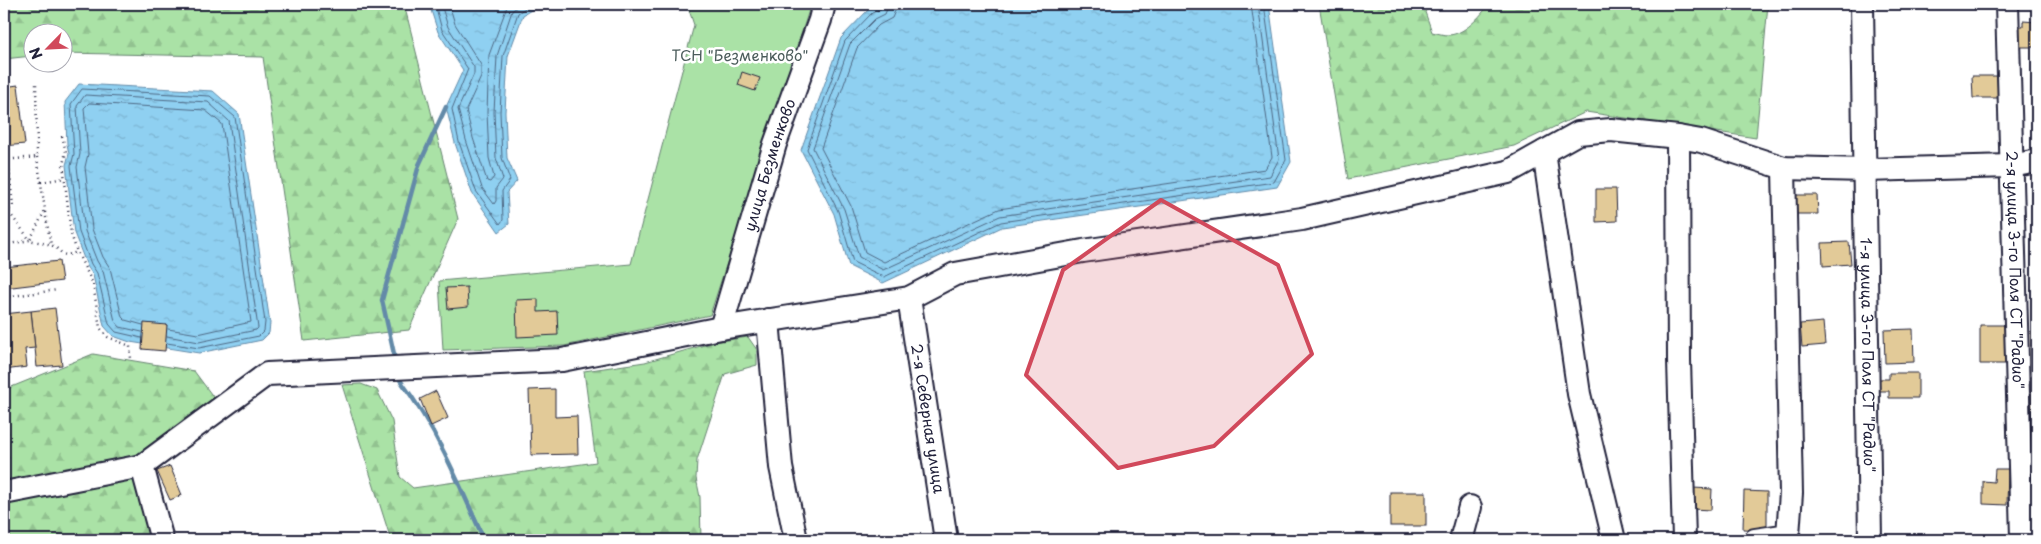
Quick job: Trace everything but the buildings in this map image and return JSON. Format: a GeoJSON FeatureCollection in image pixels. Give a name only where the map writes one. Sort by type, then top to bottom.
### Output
{"type":"FeatureCollection","features":[{"type":"Feature","properties":{"kind":"street","name":"улица Безменково"},"geometry":{"type":"LineString","coordinates":[[721,328],[775,144],[820,20],[824,4]]}},
{"type":"Feature","properties":{"kind":"street","name":"1-я улица 3-го Поля СТ \"Радио\""},"geometry":{"type":"LineString","coordinates":[[1862,4],[1866,170],[1870,540]]}},
{"type":"Feature","properties":{"kind":"street","name":"2-я улица 3-го Поля СТ \"Радио\""},"geometry":{"type":"LineString","coordinates":[[2007,4],[2022,537]]}},
{"type":"Feature","properties":{"kind":"street"},"geometry":{"type":"LineString","coordinates":[[4,493],[142,466],[267,374],[562,360],[721,328],[908,298],[955,274],[1083,251],[1302,219],[1508,172],[1578,132],[1611,130],[1678,136],[1701,141],[1784,168],[1866,170],[2011,166],[2037,161]]}},
{"type":"Feature","properties":{"kind":"street"},"geometry":{"type":"LineString","coordinates":[[1678,136],[1679,360],[1684,540]]}},
{"type":"Feature","properties":{"kind":"street"},"geometry":{"type":"LineString","coordinates":[[1544,152],[1579,394],[1614,540]]}},
{"type":"Feature","properties":{"kind":"street"},"geometry":{"type":"LineString","coordinates":[[1756,540],[1788,535],[1791,493],[1784,168]]}},
{"type":"Feature","properties":{"kind":"street","name":"2-я Северная улица"},"geometry":{"type":"LineString","coordinates":[[908,298],[946,540]]}},
{"type":"Feature","properties":{"kind":"street"},"geometry":{"type":"LineString","coordinates":[[768,320],[781,467],[796,540]]}},
{"type":"Feature","properties":{"kind":"street"},"geometry":{"type":"LineString","coordinates":[[142,466],[162,540]]}},
{"type":"Feature","properties":{"kind":"street"},"geometry":{"type":"LineString","coordinates":[[1461,540],[1470,507]]}},
{"type":"Feature","properties":{"kind":"path"},"geometry":{"type":"LineString","coordinates":[[36,83],[37,157],[51,245]]}},
{"type":"Feature","properties":{"kind":"path"},"geometry":{"type":"LineString","coordinates":[[62,136],[66,152],[63,164],[71,234],[77,252],[93,284],[100,328],[108,337],[130,346],[131,359]]}},
{"type":"Feature","properties":{"kind":"path"},"geometry":{"type":"LineString","coordinates":[[4,160],[37,157]]}},
{"type":"Feature","properties":{"kind":"path"},"geometry":{"type":"LineString","coordinates":[[8,160],[13,206],[8,211],[30,240]]}},
{"type":"Feature","properties":{"kind":"path"},"geometry":{"type":"LineString","coordinates":[[41,182],[65,178]]}},
{"type":"Feature","properties":{"kind":"path"},"geometry":{"type":"LineString","coordinates":[[30,240],[45,210]]}},
{"type":"Feature","properties":{"kind":"path"},"geometry":{"type":"LineString","coordinates":[[4,245],[30,240],[51,245],[62,255],[68,256],[77,252]]}},
{"type":"Feature","properties":{"kind":"path"},"geometry":{"type":"LineString","coordinates":[[4,297],[58,290]]}},
{"type":"Feature","properties":{"kind":"highlighted area"},"geometry":{"type":"Polygon","coordinates":[[[1161,200],[1278,265],[1312,354],[1214,446],[1118,468],[1026,375],[1063,270],[1161,200]]]}},
{"type":"Feature","properties":{"kind":"shaded area"},"geometry":{"type":"Polygon","coordinates":[[[2026,331],[2037,331],[2037,540],[2030,540],[2026,331]]]}},
{"type":"Feature","properties":{"kind":"green space"},"geometry":{"type":"Polygon","coordinates":[[[4,4],[404,4],[458,219],[409,330],[304,341],[263,57],[72,53],[72,22],[22,22],[22,57],[4,59],[4,4]]]}},
{"type":"Feature","properties":{"kind":"green space","name":"ТСН \"Безменково\""},"geometry":{"type":"Polygon","coordinates":[[[687,4],[811,4],[710,315],[564,346],[443,350],[439,281],[631,264],[694,25],[687,4]]]}},
{"type":"Feature","properties":{"kind":"green space"},"geometry":{"type":"Polygon","coordinates":[[[1319,4],[1430,4],[1425,12],[1432,32],[1448,35],[1460,32],[1466,28],[1477,19],[1489,4],[1768,4],[1756,138],[1586,112],[1514,146],[1348,179],[1319,4]]]}},
{"type":"Feature","properties":{"kind":"green space"},"geometry":{"type":"Polygon","coordinates":[[[748,337],[757,350],[757,365],[725,374],[697,460],[696,478],[700,497],[701,540],[391,540],[342,385],[361,384],[377,390],[392,421],[400,477],[413,488],[596,462],[584,371],[645,362],[715,342],[748,337]]]}},
{"type":"Feature","properties":{"kind":"green space"},"geometry":{"type":"Polygon","coordinates":[[[93,354],[194,371],[217,402],[157,446],[153,473],[171,540],[4,540],[4,390],[93,354]]]}},
{"type":"Feature","properties":{"kind":"water"},"geometry":{"type":"Polygon","coordinates":[[[429,4],[541,4],[523,15],[508,56],[505,112],[507,158],[517,181],[507,192],[509,224],[499,232],[472,193],[455,143],[446,107],[463,70],[438,32],[429,4]]]}},
{"type":"Feature","properties":{"kind":"water"},"geometry":{"type":"Polygon","coordinates":[[[884,4],[1269,4],[1291,162],[1277,187],[1002,227],[883,283],[849,266],[834,214],[801,150],[841,38],[869,9],[884,4]]]}},
{"type":"Feature","properties":{"kind":"water"},"geometry":{"type":"Polygon","coordinates":[[[79,84],[213,91],[239,114],[270,323],[269,333],[262,340],[199,353],[130,342],[113,336],[104,326],[93,275],[87,266],[74,233],[66,165],[69,154],[65,102],[79,84]]]}},
{"type":"Feature","properties":{"kind":"waterway"},"geometry":{"type":"LineString","coordinates":[[394,354],[382,300],[419,165],[446,107]]}},
{"type":"Feature","properties":{"kind":"waterway"},"geometry":{"type":"LineString","coordinates":[[400,380],[436,437],[484,540]]}}]}
